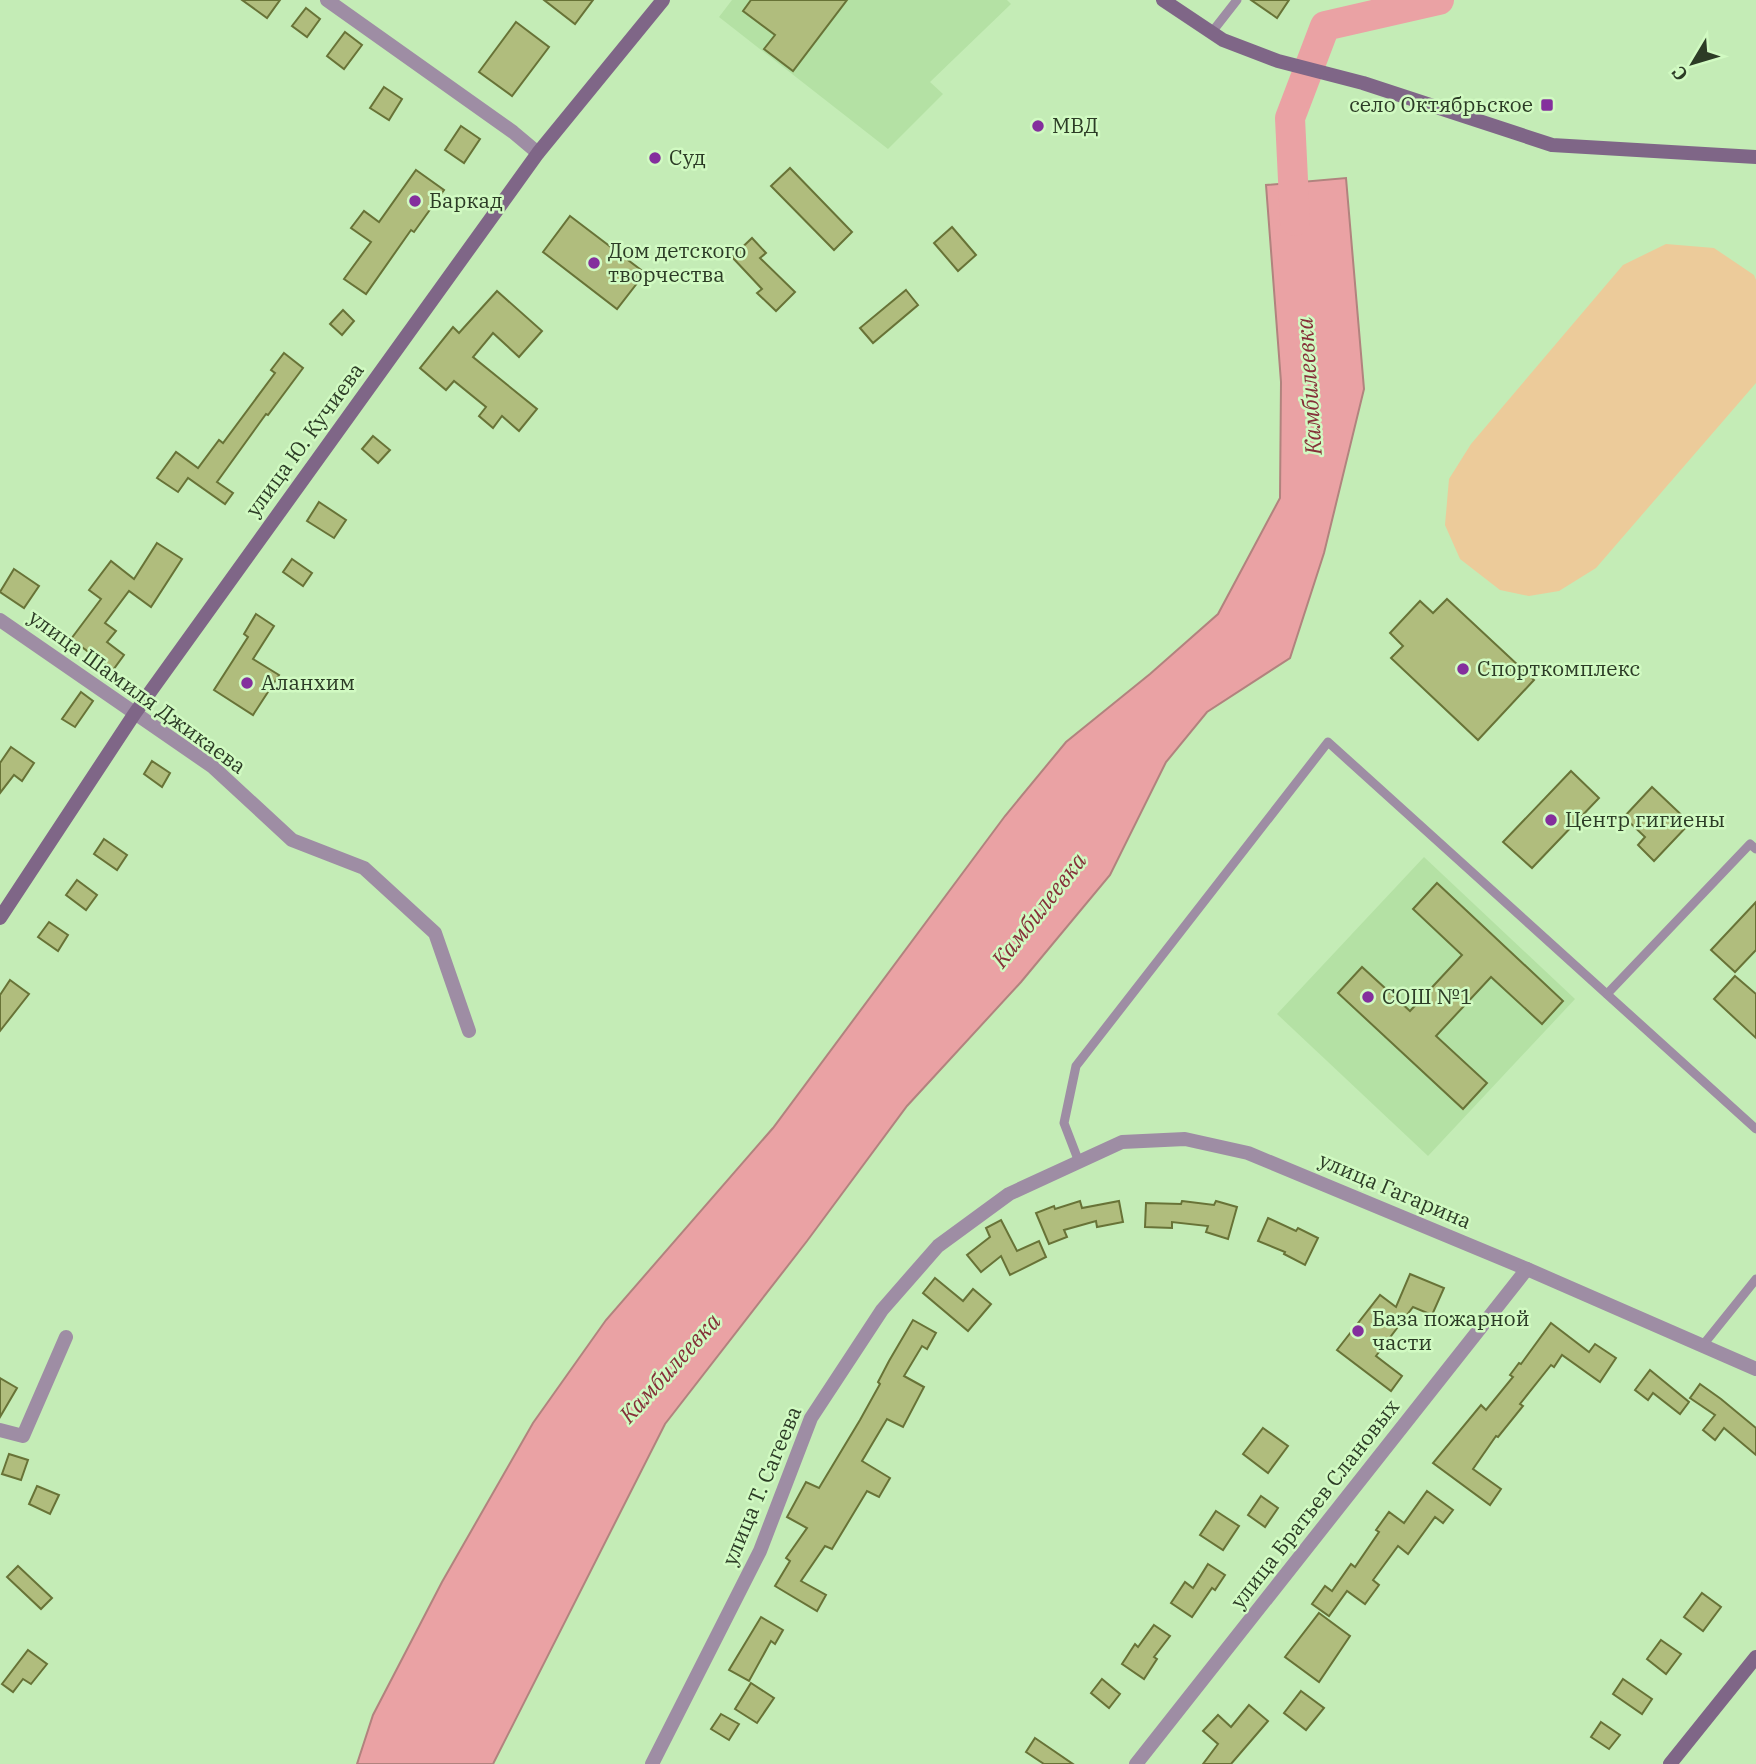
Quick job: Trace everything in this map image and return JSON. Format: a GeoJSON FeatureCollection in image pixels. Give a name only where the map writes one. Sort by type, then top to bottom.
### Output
{"type":"FeatureCollection","features":[{"type":"Feature","properties":{"kind":"street"},"geometry":{"type":"LineString","coordinates":[[327,0],[513,132],[538,153]]}},
{"type":"Feature","properties":{"kind":"street","name":"улица Ю. Кучиева"},"geometry":{"type":"LineString","coordinates":[[0,918],[135,713],[538,153],[663,0]]}},
{"type":"Feature","properties":{"kind":"street"},"geometry":{"type":"LineString","coordinates":[[1163,0],[1223,40],[1278,61],[1363,83],[1552,145],[1756,157]]}},
{"type":"Feature","properties":{"kind":"street","name":"улица Шамиля Джикаева"},"geometry":{"type":"LineString","coordinates":[[0,620],[213,767],[292,840],[364,867],[435,933],[468,1031]]}},
{"type":"Feature","properties":{"kind":"street","name":"улица Гагарина"},"geometry":{"type":"LineString","coordinates":[[1009,1194],[1122,1142],[1185,1139],[1248,1153],[1527,1269],[1756,1369]]}},
{"type":"Feature","properties":{"kind":"street","name":"улица Т. Сагеева"},"geometry":{"type":"LineString","coordinates":[[652,1764],[760,1551],[811,1418],[882,1310],[922,1264],[939,1246],[1009,1194]]}},
{"type":"Feature","properties":{"kind":"street","name":"улица Братьев Слановых"},"geometry":{"type":"LineString","coordinates":[[1136,1764],[1527,1269]]}},
{"type":"Feature","properties":{"kind":"street"},"geometry":{"type":"LineString","coordinates":[[0,1430],[23,1436],[66,1336]]}},
{"type":"Feature","properties":{"kind":"street"},"geometry":{"type":"LineString","coordinates":[[1670,1764],[1756,1657]]}},
{"type":"Feature","properties":{"kind":"lane"},"geometry":{"type":"LineString","coordinates":[[1212,32],[1237,0]]}},
{"type":"Feature","properties":{"kind":"lane"},"geometry":{"type":"LineString","coordinates":[[1079,1162],[1064,1123],[1076,1066],[1328,742],[1756,1129]]}},
{"type":"Feature","properties":{"kind":"lane"},"geometry":{"type":"LineString","coordinates":[[1606,994],[1750,844],[1756,849]]}},
{"type":"Feature","properties":{"kind":"lane"},"geometry":{"type":"LineString","coordinates":[[1703,1345],[1756,1279]]}},
{"type":"Feature","properties":{"kind":"shaded area"},"geometry":{"type":"Polygon","coordinates":[[[732,0],[1007,0],[1011,4],[930,82],[943,94],[888,149],[719,17],[732,0]]]}},
{"type":"Feature","properties":{"kind":"shaded area"},"geometry":{"type":"Polygon","coordinates":[[[1666,244],[1714,248],[1754,275],[1756,383],[1596,568],[1559,591],[1529,596],[1500,590],[1460,559],[1445,525],[1449,479],[1471,444],[1623,265],[1666,244]]]}},
{"type":"Feature","properties":{"kind":"shaded area"},"geometry":{"type":"Polygon","coordinates":[[[1424,857],[1575,999],[1428,1156],[1277,1014],[1424,857]]]}},
{"type":"Feature","properties":{"kind":"water"},"geometry":{"type":"Polygon","coordinates":[[[1346,178],[1364,389],[1324,553],[1290,658],[1207,712],[1166,762],[1110,875],[1021,982],[907,1106],[807,1241],[665,1424],[493,1764],[357,1764],[373,1715],[442,1582],[533,1423],[606,1320],[773,1128],[1005,816],[1066,742],[1218,614],[1280,498],[1281,382],[1266,185],[1346,178]]]}},
{"type":"Feature","properties":{"kind":"building"},"geometry":{"type":"Polygon","coordinates":[[[242,0],[280,0],[267,18],[242,0]]]}},
{"type":"Feature","properties":{"kind":"building"},"geometry":{"type":"Polygon","coordinates":[[[544,0],[593,0],[575,24],[544,0]]]}},
{"type":"Feature","properties":{"kind":"building"},"geometry":{"type":"Polygon","coordinates":[[[751,0],[847,0],[793,71],[764,49],[775,35],[743,11],[751,0]]]}},
{"type":"Feature","properties":{"kind":"building"},"geometry":{"type":"Polygon","coordinates":[[[1251,0],[1289,0],[1277,18],[1251,0]]]}},
{"type":"Feature","properties":{"kind":"building"},"geometry":{"type":"Polygon","coordinates":[[[306,8],[320,19],[307,37],[292,26],[306,8]]]}},
{"type":"Feature","properties":{"kind":"building"},"geometry":{"type":"Polygon","coordinates":[[[516,22],[549,47],[512,96],[479,72],[516,22]]]}},
{"type":"Feature","properties":{"kind":"building"},"geometry":{"type":"Polygon","coordinates":[[[345,32],[362,45],[344,69],[327,56],[345,32]]]}},
{"type":"Feature","properties":{"kind":"building"},"geometry":{"type":"Polygon","coordinates":[[[384,87],[402,99],[389,120],[370,108],[384,87]]]}},
{"type":"Feature","properties":{"kind":"building"},"geometry":{"type":"Polygon","coordinates":[[[461,126],[480,139],[464,163],[445,150],[461,126]]]}},
{"type":"Feature","properties":{"kind":"building"},"geometry":{"type":"Polygon","coordinates":[[[790,168],[852,232],[834,250],[771,186],[790,168]]]}},
{"type":"Feature","properties":{"kind":"building"},"geometry":{"type":"Polygon","coordinates":[[[416,170],[444,190],[414,232],[411,230],[366,294],[344,279],[371,242],[351,228],[364,211],[379,222],[416,170]]]}},
{"type":"Feature","properties":{"kind":"building","name":"Дом детского творчества"},"geometry":{"type":"Polygon","coordinates":[[[570,216],[645,273],[617,309],[543,252],[570,216]]]}},
{"type":"Feature","properties":{"kind":"building"},"geometry":{"type":"Polygon","coordinates":[[[952,227],[976,255],[958,271],[934,243],[952,227]]]}},
{"type":"Feature","properties":{"kind":"building"},"geometry":{"type":"Polygon","coordinates":[[[752,238],[766,253],[760,258],[795,292],[776,311],[757,293],[762,289],[732,257],[752,238]]]}},
{"type":"Feature","properties":{"kind":"building"},"geometry":{"type":"Polygon","coordinates":[[[906,290],[918,305],[873,343],[860,328],[906,290]]]}},
{"type":"Feature","properties":{"kind":"building"},"geometry":{"type":"Polygon","coordinates":[[[497,291],[542,331],[519,357],[493,333],[473,357],[537,409],[519,431],[502,416],[493,428],[479,416],[486,407],[454,381],[446,390],[420,368],[453,327],[459,333],[497,291]]]}},
{"type":"Feature","properties":{"kind":"building"},"geometry":{"type":"Polygon","coordinates":[[[343,310],[354,321],[342,335],[330,324],[343,310]]]}},
{"type":"Feature","properties":{"kind":"building"},"geometry":{"type":"Polygon","coordinates":[[[284,353],[303,368],[217,482],[233,493],[225,504],[188,478],[178,492],[157,478],[176,452],[198,468],[219,440],[223,443],[275,373],[271,370],[284,353]]]}},
{"type":"Feature","properties":{"kind":"building"},"geometry":{"type":"Polygon","coordinates":[[[373,436],[390,450],[378,463],[362,449],[373,436]]]}},
{"type":"Feature","properties":{"kind":"building"},"geometry":{"type":"Polygon","coordinates":[[[319,502],[346,520],[334,538],[307,521],[319,502]]]}},
{"type":"Feature","properties":{"kind":"building"},"geometry":{"type":"Polygon","coordinates":[[[157,543],[182,559],[151,607],[129,591],[105,623],[116,631],[107,642],[124,655],[113,670],[71,639],[101,599],[89,590],[111,561],[134,579],[157,543]]]}},
{"type":"Feature","properties":{"kind":"building"},"geometry":{"type":"Polygon","coordinates":[[[292,559],[312,573],[303,586],[283,572],[292,559]]]}},
{"type":"Feature","properties":{"kind":"building"},"geometry":{"type":"Polygon","coordinates":[[[14,569],[39,586],[24,608],[0,592],[14,569]]]}},
{"type":"Feature","properties":{"kind":"building","name":"Спорткомплекс"},"geometry":{"type":"Polygon","coordinates":[[[1447,599],[1534,680],[1478,740],[1391,658],[1403,646],[1390,633],[1420,601],[1433,613],[1447,599]]]}},
{"type":"Feature","properties":{"kind":"building","name":"Аланхим"},"geometry":{"type":"Polygon","coordinates":[[[256,614],[274,626],[253,659],[279,675],[253,715],[214,690],[248,637],[244,634],[256,614]]]}},
{"type":"Feature","properties":{"kind":"building"},"geometry":{"type":"Polygon","coordinates":[[[81,692],[93,701],[75,727],[62,719],[81,692]]]}},
{"type":"Feature","properties":{"kind":"building"},"geometry":{"type":"Polygon","coordinates":[[[11,747],[34,763],[22,781],[14,775],[0,793],[0,763],[11,747]]]}},
{"type":"Feature","properties":{"kind":"building"},"geometry":{"type":"Polygon","coordinates":[[[152,761],[170,773],[162,787],[144,774],[152,761]]]}},
{"type":"Feature","properties":{"kind":"building","name":"Центр гигиены"},"geometry":{"type":"Polygon","coordinates":[[[1571,771],[1599,798],[1532,868],[1503,842],[1571,771]]]}},
{"type":"Feature","properties":{"kind":"building"},"geometry":{"type":"Polygon","coordinates":[[[1652,787],[1690,823],[1654,861],[1638,845],[1645,837],[1624,817],[1652,787]]]}},
{"type":"Feature","properties":{"kind":"building"},"geometry":{"type":"Polygon","coordinates":[[[104,839],[127,855],[117,870],[94,854],[104,839]]]}},
{"type":"Feature","properties":{"kind":"building"},"geometry":{"type":"Polygon","coordinates":[[[77,880],[97,895],[86,910],[66,895],[77,880]]]}},
{"type":"Feature","properties":{"kind":"building","name":"СОШ №1"},"geometry":{"type":"Polygon","coordinates":[[[1437,883],[1563,1001],[1542,1024],[1491,977],[1436,1036],[1487,1083],[1463,1109],[1338,993],[1362,967],[1410,1011],[1462,955],[1413,909],[1437,883]]]}},
{"type":"Feature","properties":{"kind":"building"},"geometry":{"type":"Polygon","coordinates":[[[1756,902],[1756,950],[1735,972],[1711,950],[1756,902]]]}},
{"type":"Feature","properties":{"kind":"building"},"geometry":{"type":"Polygon","coordinates":[[[49,922],[68,935],[58,951],[38,937],[49,922]]]}},
{"type":"Feature","properties":{"kind":"building"},"geometry":{"type":"Polygon","coordinates":[[[1735,976],[1756,994],[1756,1038],[1714,999],[1735,976]]]}},
{"type":"Feature","properties":{"kind":"building"},"geometry":{"type":"Polygon","coordinates":[[[10,980],[29,994],[0,1031],[0,995],[10,980]]]}},
{"type":"Feature","properties":{"kind":"building"},"geometry":{"type":"Polygon","coordinates":[[[1080,1201],[1082,1208],[1119,1201],[1123,1222],[1097,1227],[1096,1221],[1064,1230],[1067,1237],[1049,1244],[1036,1213],[1080,1201]]]}},
{"type":"Feature","properties":{"kind":"building"},"geometry":{"type":"Polygon","coordinates":[[[1182,1201],[1214,1205],[1216,1201],[1237,1207],[1228,1239],[1206,1232],[1208,1226],[1172,1222],[1172,1228],[1145,1227],[1146,1203],[1181,1204],[1182,1201]]]}},
{"type":"Feature","properties":{"kind":"building"},"geometry":{"type":"Polygon","coordinates":[[[1268,1218],[1318,1238],[1305,1265],[1284,1254],[1285,1252],[1258,1241],[1268,1218]]]}},
{"type":"Feature","properties":{"kind":"building"},"geometry":{"type":"Polygon","coordinates":[[[1001,1220],[1017,1251],[1039,1241],[1046,1257],[1010,1275],[1001,1256],[981,1272],[967,1255],[990,1237],[986,1228],[1001,1220]]]}},
{"type":"Feature","properties":{"kind":"building"},"geometry":{"type":"Polygon","coordinates":[[[1410,1274],[1444,1288],[1432,1315],[1413,1307],[1376,1356],[1402,1376],[1391,1391],[1337,1350],[1380,1295],[1396,1307],[1410,1274]]]}},
{"type":"Feature","properties":{"kind":"building"},"geometry":{"type":"Polygon","coordinates":[[[935,1278],[963,1301],[973,1289],[991,1304],[968,1331],[923,1293],[935,1278]]]}},
{"type":"Feature","properties":{"kind":"building"},"geometry":{"type":"Polygon","coordinates":[[[913,1320],[936,1333],[927,1349],[922,1346],[904,1376],[924,1387],[903,1427],[887,1419],[862,1461],[890,1478],[879,1497],[867,1491],[832,1549],[825,1546],[801,1581],[826,1595],[817,1611],[775,1586],[790,1561],[786,1558],[807,1528],[787,1517],[806,1482],[819,1488],[860,1420],[913,1320]]]}},
{"type":"Feature","properties":{"kind":"building"},"geometry":{"type":"Polygon","coordinates":[[[1551,1323],[1589,1352],[1595,1344],[1616,1358],[1600,1382],[1562,1355],[1554,1367],[1551,1365],[1520,1404],[1523,1406],[1498,1437],[1496,1436],[1473,1469],[1501,1489],[1490,1505],[1433,1463],[1481,1405],[1486,1410],[1551,1323]]]}},
{"type":"Feature","properties":{"kind":"building"},"geometry":{"type":"Polygon","coordinates":[[[1650,1370],[1689,1402],[1680,1414],[1653,1393],[1648,1400],[1635,1390],[1650,1370]]]}},
{"type":"Feature","properties":{"kind":"building"},"geometry":{"type":"Polygon","coordinates":[[[0,1378],[17,1388],[0,1417],[0,1378]]]}},
{"type":"Feature","properties":{"kind":"building"},"geometry":{"type":"Polygon","coordinates":[[[1700,1384],[1756,1428],[1756,1455],[1724,1428],[1715,1440],[1703,1430],[1715,1415],[1690,1398],[1700,1384]]]}},
{"type":"Feature","properties":{"kind":"building"},"geometry":{"type":"Polygon","coordinates":[[[1263,1428],[1288,1446],[1268,1473],[1243,1454],[1263,1428]]]}},
{"type":"Feature","properties":{"kind":"building"},"geometry":{"type":"Polygon","coordinates":[[[9,1454],[28,1460],[21,1480],[2,1474],[9,1454]]]}},
{"type":"Feature","properties":{"kind":"building"},"geometry":{"type":"Polygon","coordinates":[[[37,1486],[59,1495],[50,1514],[29,1504],[37,1486]]]}},
{"type":"Feature","properties":{"kind":"building"},"geometry":{"type":"Polygon","coordinates":[[[1427,1491],[1453,1510],[1443,1523],[1435,1517],[1408,1554],[1398,1546],[1373,1580],[1379,1585],[1365,1604],[1347,1591],[1329,1616],[1312,1604],[1325,1586],[1332,1591],[1351,1564],[1355,1567],[1389,1512],[1404,1523],[1427,1491]]]}},
{"type":"Feature","properties":{"kind":"building"},"geometry":{"type":"Polygon","coordinates":[[[1261,1496],[1278,1508],[1265,1527],[1248,1515],[1261,1496]]]}},
{"type":"Feature","properties":{"kind":"building"},"geometry":{"type":"Polygon","coordinates":[[[1216,1511],[1239,1526],[1223,1550],[1200,1535],[1216,1511]]]}},
{"type":"Feature","properties":{"kind":"building"},"geometry":{"type":"Polygon","coordinates":[[[1208,1564],[1225,1575],[1215,1590],[1212,1588],[1192,1617],[1171,1603],[1185,1582],[1193,1588],[1208,1564]]]}},
{"type":"Feature","properties":{"kind":"building"},"geometry":{"type":"Polygon","coordinates":[[[18,1566],[52,1598],[41,1609],[7,1577],[18,1566]]]}},
{"type":"Feature","properties":{"kind":"building"},"geometry":{"type":"Polygon","coordinates":[[[1702,1593],[1721,1607],[1703,1631],[1684,1617],[1702,1593]]]}},
{"type":"Feature","properties":{"kind":"building"},"geometry":{"type":"Polygon","coordinates":[[[1319,1613],[1350,1636],[1319,1682],[1285,1657],[1319,1613]]]}},
{"type":"Feature","properties":{"kind":"building"},"geometry":{"type":"Polygon","coordinates":[[[761,1617],[783,1630],[775,1644],[771,1641],[749,1681],[729,1670],[761,1617]]]}},
{"type":"Feature","properties":{"kind":"building"},"geometry":{"type":"Polygon","coordinates":[[[1154,1625],[1170,1636],[1154,1657],[1157,1659],[1144,1679],[1122,1664],[1135,1644],[1138,1647],[1154,1625]]]}},
{"type":"Feature","properties":{"kind":"building"},"geometry":{"type":"Polygon","coordinates":[[[1661,1640],[1681,1654],[1666,1674],[1647,1659],[1661,1640]]]}},
{"type":"Feature","properties":{"kind":"building"},"geometry":{"type":"Polygon","coordinates":[[[28,1650],[47,1664],[31,1684],[23,1679],[13,1692],[2,1684],[28,1650]]]}},
{"type":"Feature","properties":{"kind":"building"},"geometry":{"type":"Polygon","coordinates":[[[1102,1679],[1120,1694],[1109,1708],[1091,1693],[1102,1679]]]}},
{"type":"Feature","properties":{"kind":"building"},"geometry":{"type":"Polygon","coordinates":[[[1623,1679],[1652,1699],[1642,1714],[1613,1694],[1623,1679]]]}},
{"type":"Feature","properties":{"kind":"building"},"geometry":{"type":"Polygon","coordinates":[[[751,1683],[774,1698],[757,1723],[735,1709],[751,1683]]]}},
{"type":"Feature","properties":{"kind":"building"},"geometry":{"type":"Polygon","coordinates":[[[1301,1691],[1324,1708],[1306,1730],[1284,1713],[1301,1691]]]}},
{"type":"Feature","properties":{"kind":"building"},"geometry":{"type":"Polygon","coordinates":[[[1249,1705],[1268,1721],[1231,1764],[1203,1764],[1218,1744],[1203,1731],[1218,1715],[1231,1727],[1249,1705]]]}},
{"type":"Feature","properties":{"kind":"building"},"geometry":{"type":"Polygon","coordinates":[[[721,1714],[739,1724],[729,1740],[711,1729],[721,1714]]]}},
{"type":"Feature","properties":{"kind":"building"},"geometry":{"type":"Polygon","coordinates":[[[1601,1722],[1620,1735],[1609,1749],[1591,1737],[1601,1722]]]}},
{"type":"Feature","properties":{"kind":"building"},"geometry":{"type":"Polygon","coordinates":[[[1035,1738],[1073,1764],[1044,1764],[1026,1752],[1035,1738]]]}},
{"type":"Feature","properties":{"kind":"waterway","name":"Камбилеевка"},"geometry":{"type":"LineString","coordinates":[[1295,221],[1290,118],[1325,26],[1439,0]]}},
{"type":"Feature","properties":{"kind":"place","name":"село Октябрьское"},"geometry":{"type":"Point","coordinates":[1547,105]}},
{"type":"Feature","properties":{"kind":"place","name":"МВД"},"geometry":{"type":"Point","coordinates":[1038,126]}},
{"type":"Feature","properties":{"kind":"place","name":"Суд"},"geometry":{"type":"Point","coordinates":[655,158]}},
{"type":"Feature","properties":{"kind":"place","name":"Баркад"},"geometry":{"type":"Point","coordinates":[415,201]}},
{"type":"Feature","properties":{"kind":"place","name":"Дом детского творчества"},"geometry":{"type":"Point","coordinates":[594,263]}},
{"type":"Feature","properties":{"kind":"place","name":"Спорткомплекс"},"geometry":{"type":"Point","coordinates":[1463,669]}},
{"type":"Feature","properties":{"kind":"place","name":"Аланхим"},"geometry":{"type":"Point","coordinates":[247,683]}},
{"type":"Feature","properties":{"kind":"place","name":"Центр гигиены"},"geometry":{"type":"Point","coordinates":[1551,820]}},
{"type":"Feature","properties":{"kind":"place","name":"СОШ №1"},"geometry":{"type":"Point","coordinates":[1368,997]}},
{"type":"Feature","properties":{"kind":"place","name":"База пожарной части"},"geometry":{"type":"Point","coordinates":[1358,1331]}}]}
